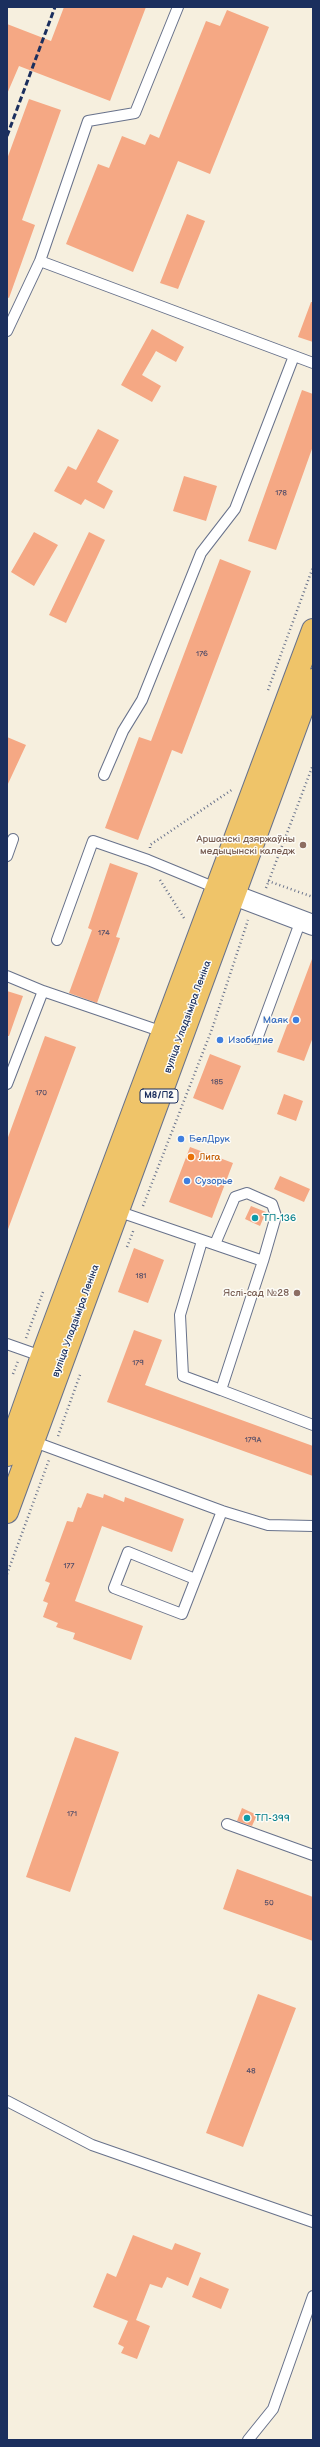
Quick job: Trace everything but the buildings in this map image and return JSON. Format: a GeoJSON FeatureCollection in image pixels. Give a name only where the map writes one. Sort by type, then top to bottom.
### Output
{"type":"FeatureCollection","features":[{"type":"Feature","properties":{"kind":"main road","name":"вуліца Уладзіміра Леніна"},"geometry":{"type":"LineString","coordinates":[[51,1359],[117,1211],[313,630]]}},
{"type":"Feature","properties":{"kind":"main road","name":"вуліца Уладзіміра Леніна"},"geometry":{"type":"LineString","coordinates":[[7,1512],[51,1359],[163,1032],[225,891],[313,680]]}},
{"type":"Feature","properties":{"kind":"street"},"geometry":{"type":"LineString","coordinates":[[225,891],[307,923]]}},
{"type":"Feature","properties":{"kind":"lane"},"geometry":{"type":"LineString","coordinates":[[7,331],[40,261],[88,121],[135,113],[178,7]]}},
{"type":"Feature","properties":{"kind":"lane"},"geometry":{"type":"LineString","coordinates":[[40,261],[313,362]]}},
{"type":"Feature","properties":{"kind":"lane"},"geometry":{"type":"LineString","coordinates":[[104,775],[123,731],[142,700],[202,553],[235,509],[294,356]]}},
{"type":"Feature","properties":{"kind":"lane"},"geometry":{"type":"LineString","coordinates":[[7,856],[13,839]]}},
{"type":"Feature","properties":{"kind":"lane"},"geometry":{"type":"LineString","coordinates":[[57,940],[93,841],[148,860],[225,891]]}},
{"type":"Feature","properties":{"kind":"lane"},"geometry":{"type":"LineString","coordinates":[[257,1039],[307,923]]}},
{"type":"Feature","properties":{"kind":"lane"},"geometry":{"type":"LineString","coordinates":[[7,976],[163,1032]]}},
{"type":"Feature","properties":{"kind":"lane"},"geometry":{"type":"LineString","coordinates":[[7,1084],[43,990]]}},
{"type":"Feature","properties":{"kind":"lane"},"geometry":{"type":"LineString","coordinates":[[214,1244],[235,1197],[247,1193],[272,1204],[276,1216],[263,1261],[220,1390]]}},
{"type":"Feature","properties":{"kind":"lane"},"geometry":{"type":"LineString","coordinates":[[117,1211],[263,1261]]}},
{"type":"Feature","properties":{"kind":"lane"},"geometry":{"type":"LineString","coordinates":[[202,1241],[180,1315],[183,1376],[313,1425]]}},
{"type":"Feature","properties":{"kind":"lane"},"geometry":{"type":"LineString","coordinates":[[7,1344],[51,1359]]}},
{"type":"Feature","properties":{"kind":"lane"},"geometry":{"type":"LineString","coordinates":[[27,1445],[268,1524],[313,1526]]}},
{"type":"Feature","properties":{"kind":"lane"},"geometry":{"type":"LineString","coordinates":[[195,1579],[128,1552],[114,1588],[182,1614],[222,1510]]}},
{"type":"Feature","properties":{"kind":"lane"},"geometry":{"type":"LineString","coordinates":[[227,1824],[313,1855]]}},
{"type":"Feature","properties":{"kind":"lane"},"geometry":{"type":"LineString","coordinates":[[7,2101],[92,2145],[313,2222]]}},
{"type":"Feature","properties":{"kind":"lane"},"geometry":{"type":"LineString","coordinates":[[248,2440],[272,2409],[313,2296]]}},
{"type":"Feature","properties":{"kind":"path"},"geometry":{"type":"LineString","coordinates":[[262,894],[312,772],[313,765]]}},
{"type":"Feature","properties":{"kind":"path"},"geometry":{"type":"LineString","coordinates":[[184,918],[148,860],[150,845],[235,788]]}},
{"type":"Feature","properties":{"kind":"path"},"geometry":{"type":"LineString","coordinates":[[268,882],[313,897]]}},
{"type":"Feature","properties":{"kind":"path"},"geometry":{"type":"LineString","coordinates":[[125,1252],[212,1029],[250,915]]}},
{"type":"Feature","properties":{"kind":"path"},"geometry":{"type":"LineString","coordinates":[[7,1574],[27,1445],[83,1367]]}},
{"type":"Feature","properties":{"kind":"railway"},"geometry":{"type":"LineString","coordinates":[[7,136],[55,7]]}},
{"type":"Feature","properties":{"kind":"place","name":"Аршанскі дзяржаўны медыцынскі каледж"},"geometry":{"type":"Point","coordinates":[303,845]}},
{"type":"Feature","properties":{"kind":"place","name":"Маяк"},"geometry":{"type":"Point","coordinates":[296,1020]}},
{"type":"Feature","properties":{"kind":"place","name":"Изобилие"},"geometry":{"type":"Point","coordinates":[220,1040]}},
{"type":"Feature","properties":{"kind":"place","name":"БелДрук"},"geometry":{"type":"Point","coordinates":[181,1139]}},
{"type":"Feature","properties":{"kind":"place","name":"Лига"},"geometry":{"type":"Point","coordinates":[191,1157]}},
{"type":"Feature","properties":{"kind":"place","name":"Сузорье"},"geometry":{"type":"Point","coordinates":[187,1181]}},
{"type":"Feature","properties":{"kind":"place","name":"ТП-136"},"geometry":{"type":"Point","coordinates":[255,1218]}},
{"type":"Feature","properties":{"kind":"place","name":"Яслі-сад №28"},"geometry":{"type":"Point","coordinates":[297,1293]}},
{"type":"Feature","properties":{"kind":"place","name":"ТП-399"},"geometry":{"type":"Point","coordinates":[247,1818]}}]}
